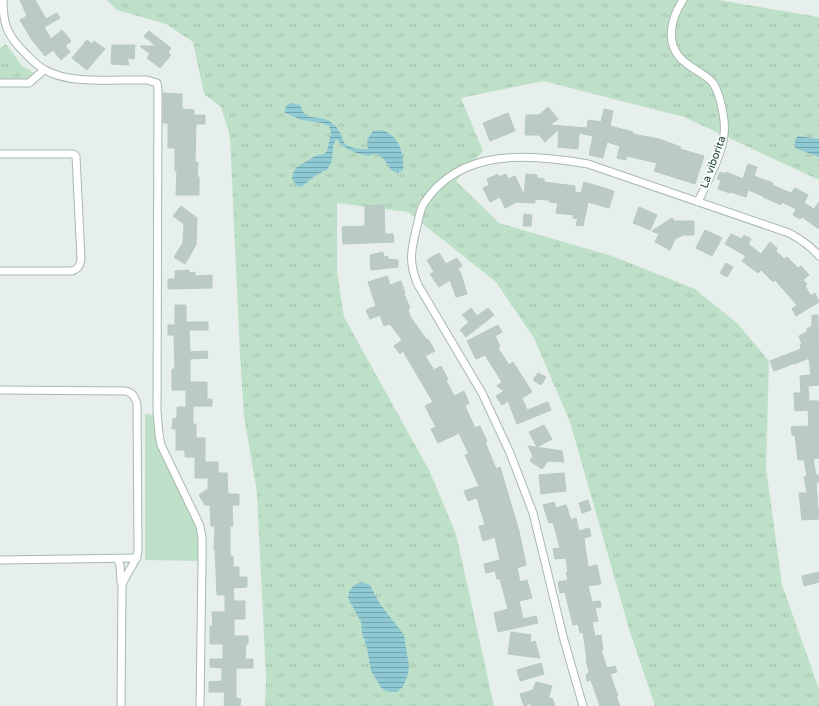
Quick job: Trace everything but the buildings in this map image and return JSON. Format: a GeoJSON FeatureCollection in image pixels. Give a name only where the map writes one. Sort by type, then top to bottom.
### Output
{"type":"FeatureCollection","features":[{"type":"Feature","properties":{"kind":"street"},"geometry":{"type":"LineString","coordinates":[[3,0],[3,14],[6,26],[14,41],[29,58],[44,70],[58,76],[76,79],[147,80],[157,83],[158,434],[161,445],[200,526],[202,538],[200,706]]}},
{"type":"Feature","properties":{"kind":"street","name":"La viborita"},"geometry":{"type":"LineString","coordinates":[[683,0],[676,10],[672,21],[671,34],[673,45],[684,62],[713,84],[719,97],[724,119],[722,145],[698,202]]}},
{"type":"Feature","properties":{"kind":"street"},"geometry":{"type":"LineString","coordinates":[[0,83],[29,83],[44,70]]}},
{"type":"Feature","properties":{"kind":"street"},"geometry":{"type":"LineString","coordinates":[[0,154],[73,154],[76,156],[81,259],[77,269],[72,271],[0,271]]}},
{"type":"Feature","properties":{"kind":"street"},"geometry":{"type":"LineString","coordinates":[[583,706],[564,640],[533,513],[510,453],[482,393],[418,285],[412,272],[411,256],[414,236],[424,204],[438,188],[458,170],[492,159],[536,157],[556,159],[588,164],[789,233],[800,238],[819,256]]}},
{"type":"Feature","properties":{"kind":"street"},"geometry":{"type":"LineString","coordinates":[[0,390],[126,391],[135,398],[137,412],[138,551],[137,558],[125,576],[122,585]]}},
{"type":"Feature","properties":{"kind":"street"},"geometry":{"type":"LineString","coordinates":[[0,560],[137,558]]}},
{"type":"Feature","properties":{"kind":"street"},"geometry":{"type":"LineString","coordinates":[[117,559],[120,565],[122,585],[121,706]]}},
{"type":"Feature","properties":{"kind":"green space"},"geometry":{"type":"Polygon","coordinates":[[[107,0],[718,0],[819,17],[819,180],[684,117],[543,81],[461,98],[483,151],[456,181],[499,223],[612,256],[695,289],[738,324],[769,361],[766,468],[782,585],[819,689],[819,706],[655,706],[630,632],[570,422],[534,338],[496,282],[408,212],[337,203],[337,272],[344,317],[429,470],[456,534],[494,706],[265,706],[266,677],[257,493],[244,416],[230,136],[221,107],[204,94],[193,42],[166,24],[117,10],[107,0]]]}},
{"type":"Feature","properties":{"kind":"green space"},"geometry":{"type":"Polygon","coordinates":[[[6,44],[22,66],[38,75],[29,83],[0,83],[0,48],[6,44]]]}},
{"type":"Feature","properties":{"kind":"green space"},"geometry":{"type":"Polygon","coordinates":[[[145,414],[158,415],[159,434],[200,526],[202,561],[145,560],[145,414]]]}},
{"type":"Feature","properties":{"kind":"water"},"geometry":{"type":"Polygon","coordinates":[[[291,103],[300,105],[303,112],[307,116],[328,120],[341,134],[344,143],[352,147],[368,149],[367,140],[373,131],[380,130],[387,132],[393,136],[403,155],[403,170],[398,173],[391,170],[385,161],[376,154],[369,156],[362,155],[346,148],[336,139],[333,147],[332,162],[328,169],[315,176],[301,187],[297,186],[292,179],[293,173],[297,167],[315,156],[324,154],[327,151],[331,133],[329,126],[322,123],[302,120],[285,113],[286,106],[291,103]]]}},
{"type":"Feature","properties":{"kind":"water"},"geometry":{"type":"Polygon","coordinates":[[[798,136],[819,139],[819,157],[795,148],[795,140],[798,136]]]}},
{"type":"Feature","properties":{"kind":"water"},"geometry":{"type":"Polygon","coordinates":[[[361,582],[370,585],[380,604],[404,635],[409,666],[408,674],[403,687],[397,692],[389,692],[382,689],[371,671],[367,648],[362,633],[361,622],[348,598],[349,592],[354,585],[361,582]]]}}]}
